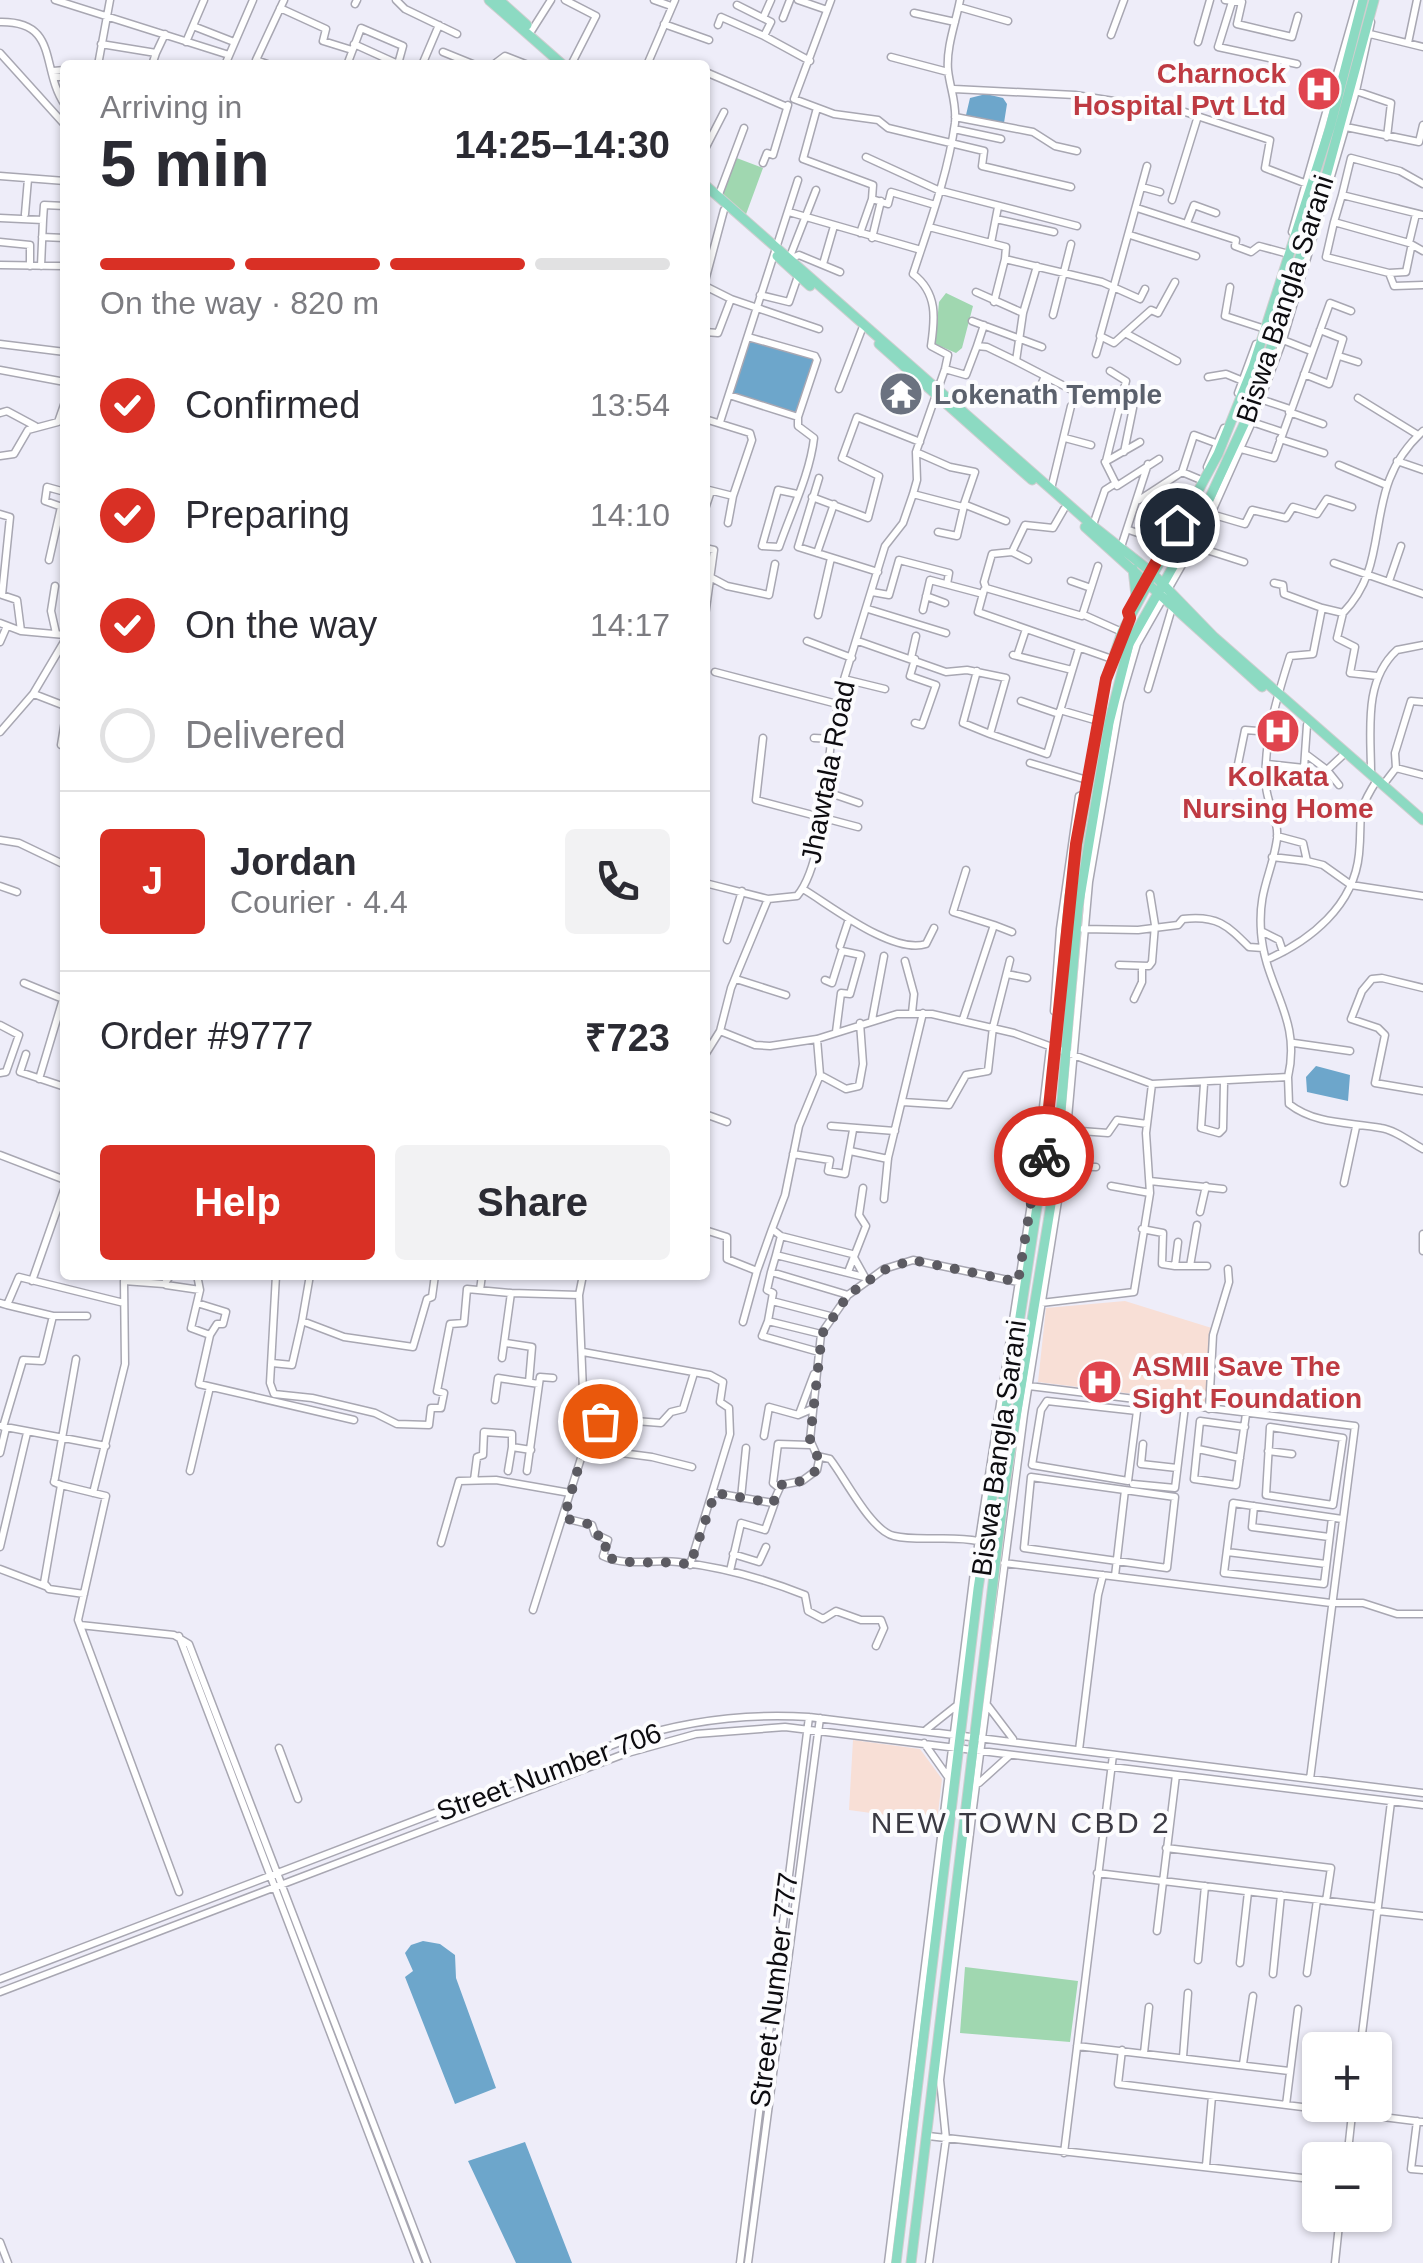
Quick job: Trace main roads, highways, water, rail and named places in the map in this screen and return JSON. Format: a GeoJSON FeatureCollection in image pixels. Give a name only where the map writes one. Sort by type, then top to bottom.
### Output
{"type":"FeatureCollection","features":[{"type":"Feature","properties":{"kind":"main road"},"geometry":{"type":"LineString","coordinates":[[488,0],[556,60]]}},
{"type":"Feature","properties":{"kind":"main road"},"geometry":{"type":"LineString","coordinates":[[499,0],[565,60]]}},
{"type":"Feature","properties":{"kind":"main road","name":"Biswa Bangla Sarani"},"geometry":{"type":"LineString","coordinates":[[911,2263],[1024,1386],[1071,1056],[1078,908],[1108,723],[1126,651],[1251,366],[1330,127],[1361,0]]}},
{"type":"Feature","properties":{"kind":"main road","name":"Biswa Bangla Sarani"},"geometry":{"type":"LineString","coordinates":[[896,2263],[956,1747],[1006,1384],[1044,1162],[1074,844],[1098,721],[1122,632],[1156,584],[1230,458],[1281,337],[1374,0]]}},
{"type":"Feature","properties":{"kind":"main road"},"geometry":{"type":"LineString","coordinates":[[710,189],[798,276],[939,392],[1064,508],[1156,584],[1172,608],[1423,823]]}},
{"type":"Feature","properties":{"kind":"main road"},"geometry":{"type":"LineString","coordinates":[[710,197],[789,259],[1092,526],[1121,547],[1307,725],[1376,781]]}},
{"type":"Feature","properties":{"kind":"main road"},"geometry":{"type":"LineString","coordinates":[[1133,568],[1136,596]]}},
{"type":"Feature","properties":{"kind":"water"},"geometry":{"type":"Polygon","coordinates":[[[986,94],[1003,98],[1007,104],[1004,123],[966,115],[970,98],[986,94]]]}},
{"type":"Feature","properties":{"kind":"water"},"geometry":{"type":"Polygon","coordinates":[[[750,339],[814,359],[797,416],[732,395],[750,339]]]}},
{"type":"Feature","properties":{"kind":"water"},"geometry":{"type":"Polygon","coordinates":[[[1316,1066],[1350,1075],[1348,1101],[1307,1092],[1306,1077],[1316,1066]]]}},
{"type":"Feature","properties":{"kind":"water"},"geometry":{"type":"Polygon","coordinates":[[[423,1941],[440,1944],[455,1955],[456,1978],[496,2088],[455,2104],[405,1977],[413,1971],[405,1953],[411,1945],[423,1941]]]}},
{"type":"Feature","properties":{"kind":"water"},"geometry":{"type":"Polygon","coordinates":[[[525,2142],[572,2263],[516,2263],[468,2161],[525,2142]]]}},
{"type":"Feature","properties":{"kind":"place","name":"Charnock Hospital Pvt Ltd"},"geometry":{"type":"Point","coordinates":[1319,89]}},
{"type":"Feature","properties":{"kind":"place","name":"Lokenath Temple"},"geometry":{"type":"Point","coordinates":[901,394]}},
{"type":"Feature","properties":{"kind":"place","name":"Kolkata Nursing Home"},"geometry":{"type":"Point","coordinates":[1278,731]}},
{"type":"Feature","properties":{"kind":"place","name":"ASMII Save The Sight Foundation"},"geometry":{"type":"Point","coordinates":[1100,1382]}},
{"type":"Feature","properties":{"kind":"district","name":"NEW TOWN CBD 2"},"geometry":{"type":"Point","coordinates":[1021,1822]}}]}
